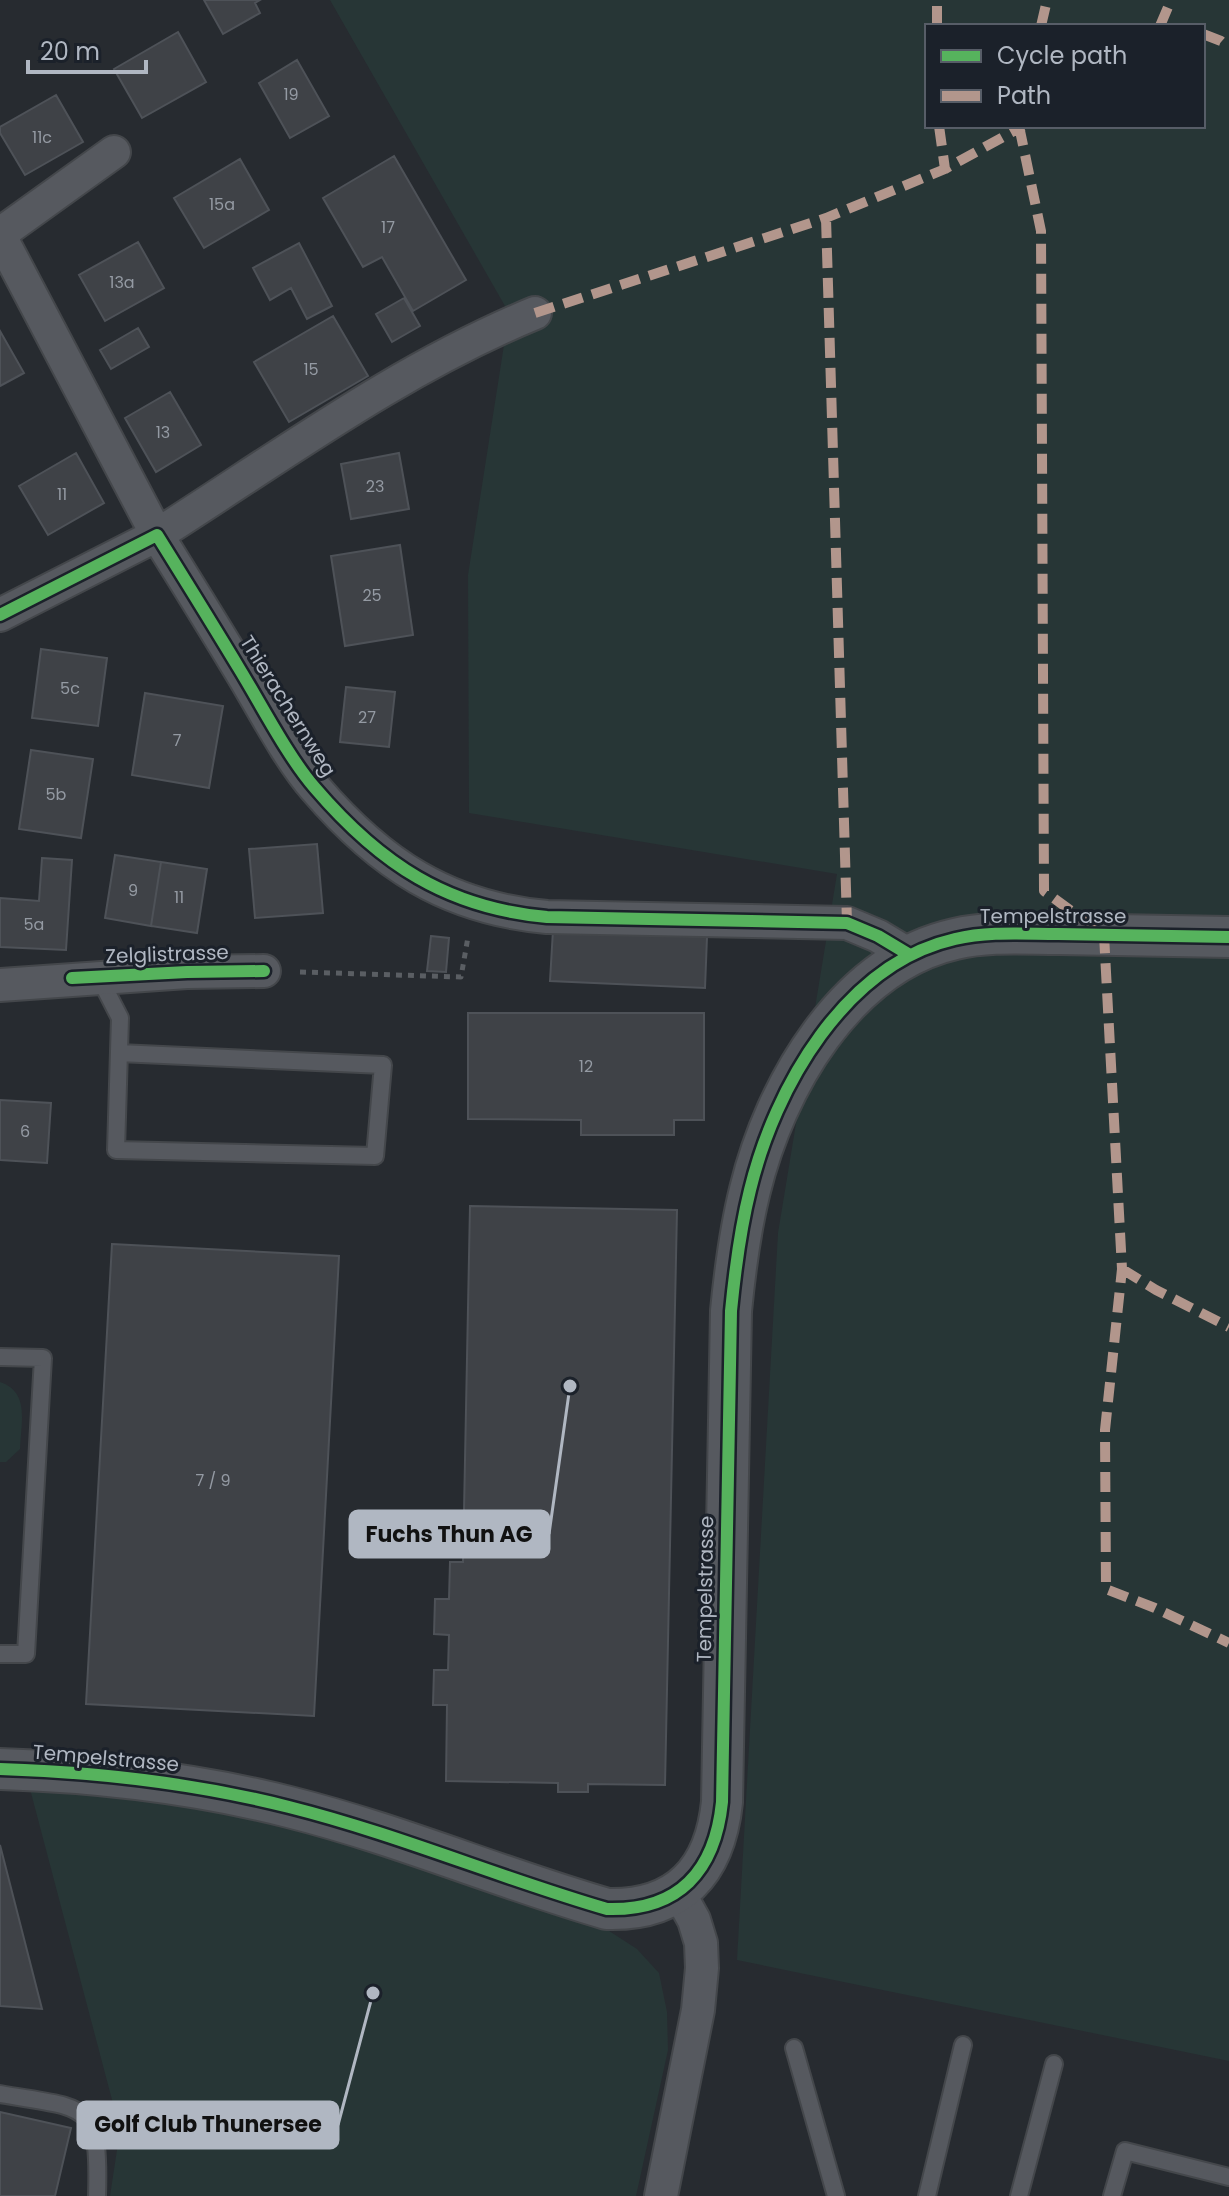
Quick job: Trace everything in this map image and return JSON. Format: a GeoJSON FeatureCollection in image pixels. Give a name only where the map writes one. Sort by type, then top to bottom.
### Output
{"type":"FeatureCollection","features":[{"type":"Feature","properties":{"kind":"street","name":"Thierachernweg"},"geometry":{"type":"LineString","coordinates":[[114,152],[0,235],[157,535],[313,787],[368,843],[407,872],[474,905],[509,913],[547,917],[847,923],[878,936],[908,954]]}},
{"type":"Feature","properties":{"kind":"street"},"geometry":{"type":"LineString","coordinates":[[0,615],[157,535],[298,442],[418,369],[479,336],[535,313]]}},
{"type":"Feature","properties":{"kind":"street","name":"Tempelstrasse"},"geometry":{"type":"LineString","coordinates":[[0,1769],[131,1778],[242,1795],[340,1821],[607,1909],[655,1904],[678,1891],[697,1874],[719,1831],[731,1311],[737,1251],[751,1188],[769,1134],[791,1083],[820,1034],[859,990],[908,954],[955,939],[989,935],[1229,937]]}},
{"type":"Feature","properties":{"kind":"street","name":"Zelglistrasse"},"geometry":{"type":"LineString","coordinates":[[0,985],[187,972],[264,971]]}},
{"type":"Feature","properties":{"kind":"street"},"geometry":{"type":"LineString","coordinates":[[661,2196],[698,2010],[702,1968],[698,1932],[678,1891]]}},
{"type":"Feature","properties":{"kind":"lane"},"geometry":{"type":"LineString","coordinates":[[99,977],[120,1018],[116,1150],[375,1156],[383,1065],[119,1053]]}},
{"type":"Feature","properties":{"kind":"lane"},"geometry":{"type":"LineString","coordinates":[[0,1357],[43,1358],[26,1654],[0,1654]]}},
{"type":"Feature","properties":{"kind":"lane"},"geometry":{"type":"LineString","coordinates":[[927,2196],[963,2045]]}},
{"type":"Feature","properties":{"kind":"lane"},"geometry":{"type":"LineString","coordinates":[[794,2048],[836,2196]]}},
{"type":"Feature","properties":{"kind":"lane"},"geometry":{"type":"LineString","coordinates":[[1019,2196],[1054,2064]]}},
{"type":"Feature","properties":{"kind":"lane"},"geometry":{"type":"LineString","coordinates":[[0,2094],[72,2107],[84,2113],[97,2144],[97,2196]]}},
{"type":"Feature","properties":{"kind":"lane"},"geometry":{"type":"LineString","coordinates":[[1112,2196],[1125,2151],[1229,2177]]}},
{"type":"Feature","properties":{"kind":"path"},"geometry":{"type":"LineString","coordinates":[[264,971],[461,977],[474,905]]}},
{"type":"Feature","properties":{"kind":"shaded area"},"geometry":{"type":"Polygon","coordinates":[[[330,0],[1229,0],[1229,2061],[737,1960],[778,1233],[837,874],[469,813],[468,575],[509,313],[330,0]]]}},
{"type":"Feature","properties":{"kind":"shaded area"},"geometry":{"type":"Polygon","coordinates":[[[0,1382],[16,1393],[22,1409],[20,1449],[6,1462],[0,1462],[0,1382]]]}},
{"type":"Feature","properties":{"kind":"shaded area"},"geometry":{"type":"Polygon","coordinates":[[[30,1789],[162,1801],[215,1809],[287,1826],[425,1867],[606,1929],[637,1949],[659,1973],[667,2012],[668,2050],[636,2196],[110,2196],[120,2130],[30,1789]]]}},
{"type":"Feature","properties":{"kind":"building"},"geometry":{"type":"Polygon","coordinates":[[[204,0],[260,0],[255,3],[260,13],[223,34],[204,0]]]}},
{"type":"Feature","properties":{"kind":"building"},"geometry":{"type":"Polygon","coordinates":[[[178,32],[206,82],[142,118],[114,69],[178,32]]]}},
{"type":"Feature","properties":{"kind":"building"},"geometry":{"type":"Polygon","coordinates":[[[297,60],[329,116],[290,138],[259,83],[297,60]]]}},
{"type":"Feature","properties":{"kind":"building"},"geometry":{"type":"Polygon","coordinates":[[[56,95],[83,142],[25,175],[0,133],[0,127],[56,95]]]}},
{"type":"Feature","properties":{"kind":"building"},"geometry":{"type":"Polygon","coordinates":[[[394,156],[466,280],[413,311],[382,257],[363,267],[323,198],[394,156]]]}},
{"type":"Feature","properties":{"kind":"building"},"geometry":{"type":"Polygon","coordinates":[[[240,159],[269,210],[204,248],[174,198],[240,159]]]}},
{"type":"Feature","properties":{"kind":"building"},"geometry":{"type":"Polygon","coordinates":[[[138,242],[164,288],[105,321],[79,275],[138,242]]]}},
{"type":"Feature","properties":{"kind":"building"},"geometry":{"type":"Polygon","coordinates":[[[299,243],[332,306],[307,319],[291,288],[270,300],[253,268],[299,243]]]}},
{"type":"Feature","properties":{"kind":"building"},"geometry":{"type":"Polygon","coordinates":[[[404,298],[420,326],[392,342],[376,314],[404,298]]]}},
{"type":"Feature","properties":{"kind":"building"},"geometry":{"type":"Polygon","coordinates":[[[333,316],[368,376],[289,422],[254,362],[333,316]]]}},
{"type":"Feature","properties":{"kind":"building"},"geometry":{"type":"Polygon","coordinates":[[[138,328],[149,347],[111,369],[100,350],[138,328]]]}},
{"type":"Feature","properties":{"kind":"building"},"geometry":{"type":"Polygon","coordinates":[[[0,331],[24,373],[0,386],[0,331]]]}},
{"type":"Feature","properties":{"kind":"building"},"geometry":{"type":"Polygon","coordinates":[[[170,392],[201,445],[156,472],[125,418],[170,392]]]}},
{"type":"Feature","properties":{"kind":"building"},"geometry":{"type":"Polygon","coordinates":[[[76,453],[104,503],[48,535],[19,486],[76,453]]]}},
{"type":"Feature","properties":{"kind":"building"},"geometry":{"type":"Polygon","coordinates":[[[399,453],[409,509],[351,519],[341,464],[399,453]]]}},
{"type":"Feature","properties":{"kind":"building"},"geometry":{"type":"Polygon","coordinates":[[[400,545],[413,635],[345,646],[331,556],[400,545]]]}},
{"type":"Feature","properties":{"kind":"building"},"geometry":{"type":"Polygon","coordinates":[[[41,649],[107,658],[98,726],[32,718],[41,649]]]}},
{"type":"Feature","properties":{"kind":"building"},"geometry":{"type":"Polygon","coordinates":[[[346,687],[395,692],[389,747],[340,742],[346,687]]]}},
{"type":"Feature","properties":{"kind":"building"},"geometry":{"type":"Polygon","coordinates":[[[145,693],[223,706],[209,788],[132,775],[145,693]]]}},
{"type":"Feature","properties":{"kind":"building"},"geometry":{"type":"Polygon","coordinates":[[[31,750],[93,759],[81,838],[19,829],[31,750]]]}},
{"type":"Feature","properties":{"kind":"building"},"geometry":{"type":"Polygon","coordinates":[[[317,844],[323,913],[255,918],[249,849],[317,844]]]}},
{"type":"Feature","properties":{"kind":"building"},"geometry":{"type":"Polygon","coordinates":[[[115,855],[161,862],[151,926],[105,918],[115,855]]]}},
{"type":"Feature","properties":{"kind":"building"},"geometry":{"type":"Polygon","coordinates":[[[42,858],[72,860],[66,950],[0,947],[0,898],[39,901],[42,858]]]}},
{"type":"Feature","properties":{"kind":"building"},"geometry":{"type":"Polygon","coordinates":[[[161,862],[207,869],[197,933],[151,926],[161,862]]]}},
{"type":"Feature","properties":{"kind":"building"},"geometry":{"type":"Polygon","coordinates":[[[553,930],[707,937],[705,988],[550,981],[553,930]]]}},
{"type":"Feature","properties":{"kind":"building"},"geometry":{"type":"Polygon","coordinates":[[[431,936],[449,938],[446,972],[427,971],[431,936]]]}},
{"type":"Feature","properties":{"kind":"building"},"geometry":{"type":"Polygon","coordinates":[[[468,1013],[704,1013],[704,1120],[674,1120],[674,1135],[581,1135],[581,1120],[468,1119],[468,1013]]]}},
{"type":"Feature","properties":{"kind":"building"},"geometry":{"type":"Polygon","coordinates":[[[0,1100],[51,1103],[47,1163],[0,1160],[0,1100]]]}},
{"type":"Feature","properties":{"kind":"building"},"geometry":{"type":"Polygon","coordinates":[[[470,1206],[677,1210],[665,1785],[588,1784],[588,1792],[558,1792],[558,1783],[446,1781],[447,1705],[433,1705],[434,1670],[448,1670],[449,1635],[434,1634],[435,1599],[449,1599],[450,1562],[463,1562],[470,1206]]]}},
{"type":"Feature","properties":{"kind":"building"},"geometry":{"type":"Polygon","coordinates":[[[112,1244],[339,1256],[314,1716],[86,1704],[112,1244]]]}},
{"type":"Feature","properties":{"kind":"building"},"geometry":{"type":"Polygon","coordinates":[[[0,1845],[42,2009],[0,2006],[0,1845]]]}},
{"type":"Feature","properties":{"kind":"building"},"geometry":{"type":"Polygon","coordinates":[[[0,2112],[71,2128],[55,2196],[0,2196],[0,2112]]]}},
{"type":"Feature","properties":{"kind":"marked path"},"geometry":{"type":"LineString","coordinates":[[937,0],[937,24]]}},
{"type":"Feature","properties":{"kind":"marked path"},"geometry":{"type":"LineString","coordinates":[[1041,24],[1047,0]]}},
{"type":"Feature","properties":{"kind":"marked path"},"geometry":{"type":"LineString","coordinates":[[1161,24],[1171,0]]}},
{"type":"Feature","properties":{"kind":"marked path"},"geometry":{"type":"LineString","coordinates":[[1205,35],[1229,48]]}},
{"type":"Feature","properties":{"kind":"marked path"},"geometry":{"type":"LineString","coordinates":[[939,128],[945,169]]}},
{"type":"Feature","properties":{"kind":"marked path"},"geometry":{"type":"LineString","coordinates":[[1019,128],[1041,231],[1044,891],[1104,935],[1122,1269],[1105,1430],[1106,1589],[1229,1643]]}},
{"type":"Feature","properties":{"kind":"marked path"},"geometry":{"type":"LineString","coordinates":[[535,313],[826,218],[945,169],[1019,128]]}},
{"type":"Feature","properties":{"kind":"marked path"},"geometry":{"type":"LineString","coordinates":[[826,218],[847,923]]}},
{"type":"Feature","properties":{"kind":"marked path"},"geometry":{"type":"LineString","coordinates":[[1122,1269],[1229,1327]]}},
{"type":"Feature","properties":{"kind":"cycle path"},"geometry":{"type":"LineString","coordinates":[[0,615],[157,535],[305,776],[365,839],[418,878],[478,904],[547,917],[847,923],[878,936],[908,954]]}},
{"type":"Feature","properties":{"kind":"cycle path"},"geometry":{"type":"LineString","coordinates":[[0,1769],[145,1780],[217,1791],[289,1807],[369,1830],[607,1909],[632,1908],[673,1894],[702,1867],[718,1826],[722,1802],[731,1311],[750,1190],[761,1151],[797,1072],[848,1002],[880,974],[916,953],[955,939],[1006,934],[1229,937]]}},
{"type":"Feature","properties":{"kind":"cycle path"},"geometry":{"type":"LineString","coordinates":[[72,978],[264,971]]}},
{"type":"Feature","properties":{"kind":"place","name":"Fuchs Thun AG"},"geometry":{"type":"Point","coordinates":[570,1386]}},
{"type":"Feature","properties":{"kind":"place","name":"Golf Club Thunersee"},"geometry":{"type":"Point","coordinates":[373,1993]}}]}
